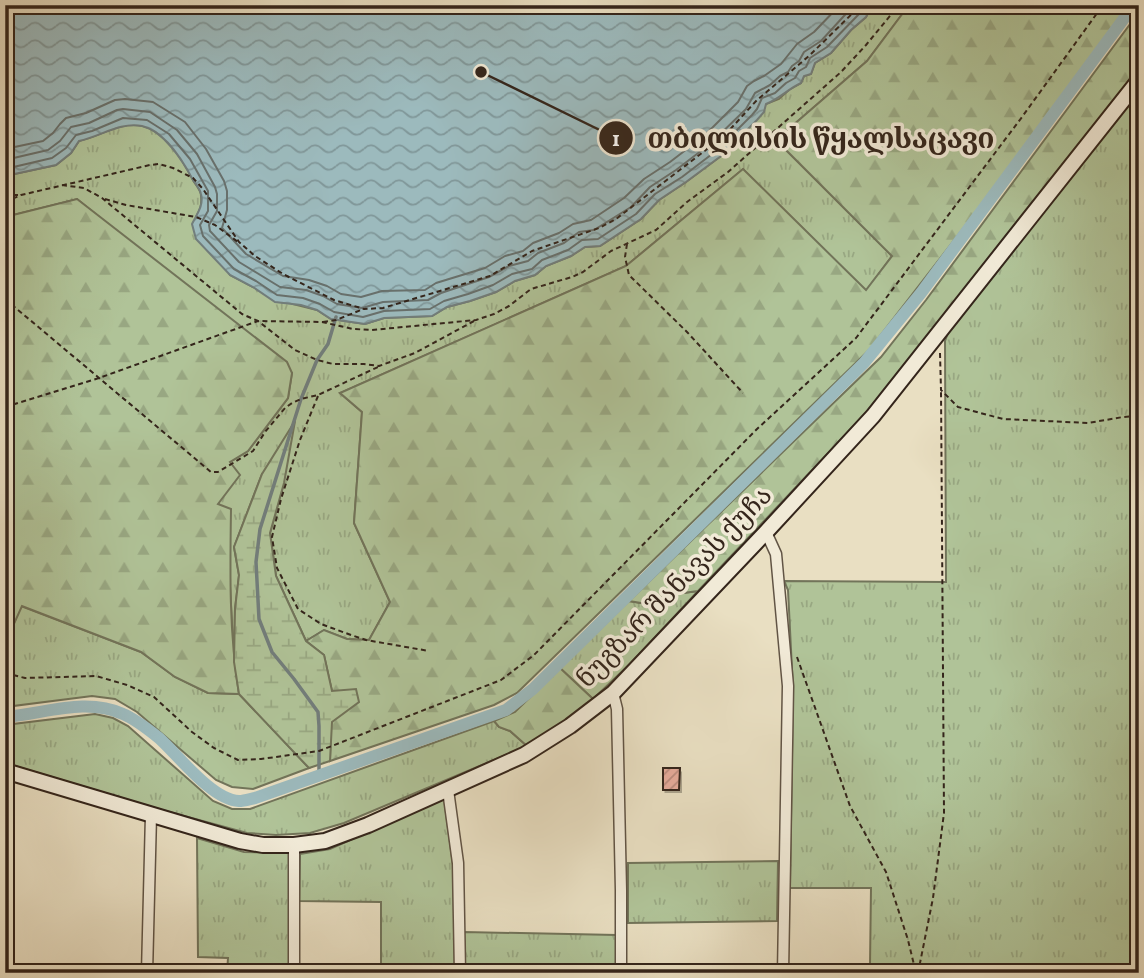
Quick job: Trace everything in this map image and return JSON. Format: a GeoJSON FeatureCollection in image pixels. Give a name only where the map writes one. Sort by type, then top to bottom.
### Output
{"type":"FeatureCollection","features":[{"type":"Feature","properties":{"kind":"main road","name":"ნუგზარ შანავას ქუჩა"},"geometry":{"type":"LineString","coordinates":[[5,771],[240,841],[263,845],[294,845],[325,841],[347,833],[524,755],[613,694],[873,416],[1139,80]]}},
{"type":"Feature","properties":{"kind":"street"},"geometry":{"type":"LineString","coordinates":[[766,532],[776,554],[788,686],[783,973]]}},
{"type":"Feature","properties":{"kind":"street"},"geometry":{"type":"LineString","coordinates":[[613,694],[617,709],[621,973]]}},
{"type":"Feature","properties":{"kind":"street"},"geometry":{"type":"LineString","coordinates":[[448,790],[458,863],[460,973]]}},
{"type":"Feature","properties":{"kind":"street"},"geometry":{"type":"LineString","coordinates":[[147,973],[151,815]]}},
{"type":"Feature","properties":{"kind":"street"},"geometry":{"type":"LineString","coordinates":[[294,845],[294,973]]}},
{"type":"Feature","properties":{"kind":"path"},"geometry":{"type":"LineString","coordinates":[[5,407],[99,378],[258,321],[336,320],[364,309],[383,308],[490,276],[532,251],[599,228],[616,219],[724,136],[757,100],[810,55],[861,5]]}},
{"type":"Feature","properties":{"kind":"path"},"geometry":{"type":"LineString","coordinates":[[5,299],[195,456],[205,468],[218,472],[253,451],[265,432],[292,403],[318,395],[379,366],[415,354],[476,320],[509,306],[531,289],[583,272],[611,251],[656,230],[687,202],[728,172],[841,72],[898,5]]}},
{"type":"Feature","properties":{"kind":"path"},"geometry":{"type":"LineString","coordinates":[[5,673],[25,678],[96,676],[127,685],[154,697],[192,732],[214,748],[238,760],[320,751],[501,680],[534,655],[757,429],[856,338],[1103,5]]}},
{"type":"Feature","properties":{"kind":"path"},"geometry":{"type":"LineString","coordinates":[[5,202],[20,195],[60,185],[159,164],[192,178],[203,189],[239,242]]}},
{"type":"Feature","properties":{"kind":"path"},"geometry":{"type":"LineString","coordinates":[[60,185],[84,188],[102,198],[242,314],[258,321],[295,350],[333,364],[379,366]]}},
{"type":"Feature","properties":{"kind":"path"},"geometry":{"type":"LineString","coordinates":[[5,195],[20,195]]}},
{"type":"Feature","properties":{"kind":"path"},"geometry":{"type":"LineString","coordinates":[[102,198],[126,205],[196,217],[215,225],[283,274],[334,300],[364,309]]}},
{"type":"Feature","properties":{"kind":"path"},"geometry":{"type":"LineString","coordinates":[[627,243],[625,257],[629,275],[687,332],[743,393]]}},
{"type":"Feature","properties":{"kind":"path"},"geometry":{"type":"LineString","coordinates":[[322,322],[372,330],[476,320]]}},
{"type":"Feature","properties":{"kind":"path"},"geometry":{"type":"LineString","coordinates":[[917,973],[933,898],[944,813],[940,332]]}},
{"type":"Feature","properties":{"kind":"path"},"geometry":{"type":"LineString","coordinates":[[941,390],[958,407],[1003,419],[1088,423],[1139,416]]}},
{"type":"Feature","properties":{"kind":"path"},"geometry":{"type":"LineString","coordinates":[[318,395],[281,499],[272,537],[277,568],[298,609],[321,624],[366,640],[429,651]]}},
{"type":"Feature","properties":{"kind":"path"},"geometry":{"type":"LineString","coordinates":[[796,656],[850,806],[886,872],[917,973]]}},
{"type":"Feature","properties":{"kind":"green space"},"geometry":{"type":"Polygon","coordinates":[[[872,5],[909,5],[867,61],[776,140],[892,256],[866,291],[743,169],[626,266],[340,393],[362,412],[354,523],[390,602],[369,640],[347,639],[324,630],[306,641],[276,576],[270,533],[284,483],[262,474],[234,547],[239,575],[234,662],[230,586],[218,505],[230,462],[248,451],[288,398],[292,373],[77,199],[5,217],[5,176],[56,165],[71,153],[79,141],[118,127],[143,126],[167,141],[199,189],[201,202],[196,217],[230,275],[293,304],[317,310],[331,319],[365,324],[384,318],[432,316],[447,307],[496,292],[515,281],[535,275],[546,266],[585,247],[600,246],[641,219],[659,200],[721,156],[766,104],[779,99],[801,83],[804,76],[811,74],[815,63],[831,53],[866,17],[872,5]]]}},
{"type":"Feature","properties":{"kind":"green space"},"geometry":{"type":"Polygon","coordinates":[[[909,5],[1130,5],[869,350],[517,693],[494,705],[330,761],[332,691],[324,655],[306,641],[324,630],[347,639],[369,640],[390,602],[354,523],[362,412],[340,393],[626,266],[743,169],[866,290],[892,256],[776,140],[867,61],[909,5]]]}},
{"type":"Feature","properties":{"kind":"green space"},"geometry":{"type":"Polygon","coordinates":[[[1139,12],[1139,68],[879,399],[698,591],[668,595],[647,604],[629,601],[881,357],[1139,12]]]}},
{"type":"Feature","properties":{"kind":"green space"},"geometry":{"type":"Polygon","coordinates":[[[1139,88],[1139,973],[788,973],[788,968],[870,965],[871,888],[790,888],[793,689],[788,590],[784,581],[946,582],[945,341],[948,333],[1139,88]]]}},
{"type":"Feature","properties":{"kind":"green space"},"geometry":{"type":"Polygon","coordinates":[[[77,199],[287,362],[292,373],[288,398],[248,451],[230,462],[240,475],[218,504],[231,509],[230,579],[239,694],[208,693],[175,677],[141,652],[22,606],[8,637],[5,637],[5,217],[77,199]]]}},
{"type":"Feature","properties":{"kind":"green space"},"geometry":{"type":"Polygon","coordinates":[[[295,421],[284,483],[270,533],[276,576],[306,641],[324,655],[332,691],[356,689],[359,702],[332,722],[330,761],[309,768],[239,694],[234,662],[239,575],[234,547],[262,474],[295,421]]]}},
{"type":"Feature","properties":{"kind":"green space"},"geometry":{"type":"Polygon","coordinates":[[[698,591],[631,663],[593,699],[560,668],[629,601],[647,604],[668,595],[698,591]]]}},
{"type":"Feature","properties":{"kind":"green space"},"geometry":{"type":"Polygon","coordinates":[[[21,606],[141,652],[175,677],[208,693],[239,694],[309,768],[253,789],[232,787],[216,780],[137,712],[115,699],[92,696],[5,707],[5,637],[8,637],[21,606]]]}},
{"type":"Feature","properties":{"kind":"green space"},"geometry":{"type":"Polygon","coordinates":[[[560,668],[593,699],[527,746],[510,731],[499,727],[494,721],[515,712],[560,668]]]}},
{"type":"Feature","properties":{"kind":"green space"},"geometry":{"type":"Polygon","coordinates":[[[95,714],[113,718],[128,726],[213,801],[232,809],[250,809],[494,721],[527,746],[344,823],[310,833],[247,833],[5,763],[5,725],[95,714]]]}},
{"type":"Feature","properties":{"kind":"green space"},"geometry":{"type":"Polygon","coordinates":[[[444,798],[453,865],[455,973],[381,973],[381,902],[299,901],[300,854],[330,849],[444,798]]]}},
{"type":"Feature","properties":{"kind":"green space"},"geometry":{"type":"Polygon","coordinates":[[[197,838],[244,852],[290,853],[290,973],[227,973],[228,958],[198,957],[197,838]]]}},
{"type":"Feature","properties":{"kind":"green space"},"geometry":{"type":"Polygon","coordinates":[[[778,861],[777,921],[628,923],[628,863],[778,861]]]}},
{"type":"Feature","properties":{"kind":"green space"},"geometry":{"type":"Polygon","coordinates":[[[464,932],[616,935],[616,973],[465,973],[464,932]]]}},
{"type":"Feature","properties":{"kind":"water"},"geometry":{"type":"Polygon","coordinates":[[[5,5],[872,5],[866,17],[831,53],[815,63],[811,74],[804,76],[801,83],[766,104],[764,112],[721,156],[659,200],[641,219],[600,246],[585,247],[546,266],[535,275],[515,281],[496,292],[447,307],[432,316],[384,318],[365,324],[331,319],[317,310],[301,305],[275,302],[230,275],[196,239],[192,224],[202,202],[199,188],[172,148],[150,129],[134,125],[118,128],[79,141],[71,153],[56,165],[5,176],[5,5]]]}},
{"type":"Feature","properties":{"kind":"building"},"geometry":{"type":"Polygon","coordinates":[[[663,768],[680,768],[679,790],[663,790],[663,768]]]}},
{"type":"Feature","properties":{"kind":"waterway"},"geometry":{"type":"LineString","coordinates":[[5,717],[80,707],[109,709],[123,714],[159,738],[207,785],[229,799],[239,801],[255,798],[506,710],[533,689],[864,363],[921,293],[1134,5]]}},
{"type":"Feature","properties":{"kind":"waterway"},"geometry":{"type":"LineString","coordinates":[[319,776],[318,712],[272,652],[259,619],[256,562],[260,529],[301,399],[317,360],[328,344],[336,317]]}},
{"type":"Feature","properties":{"kind":"place","name":"თბილისის წყალსაცავი"},"geometry":{"type":"Point","coordinates":[481,72]}}]}
